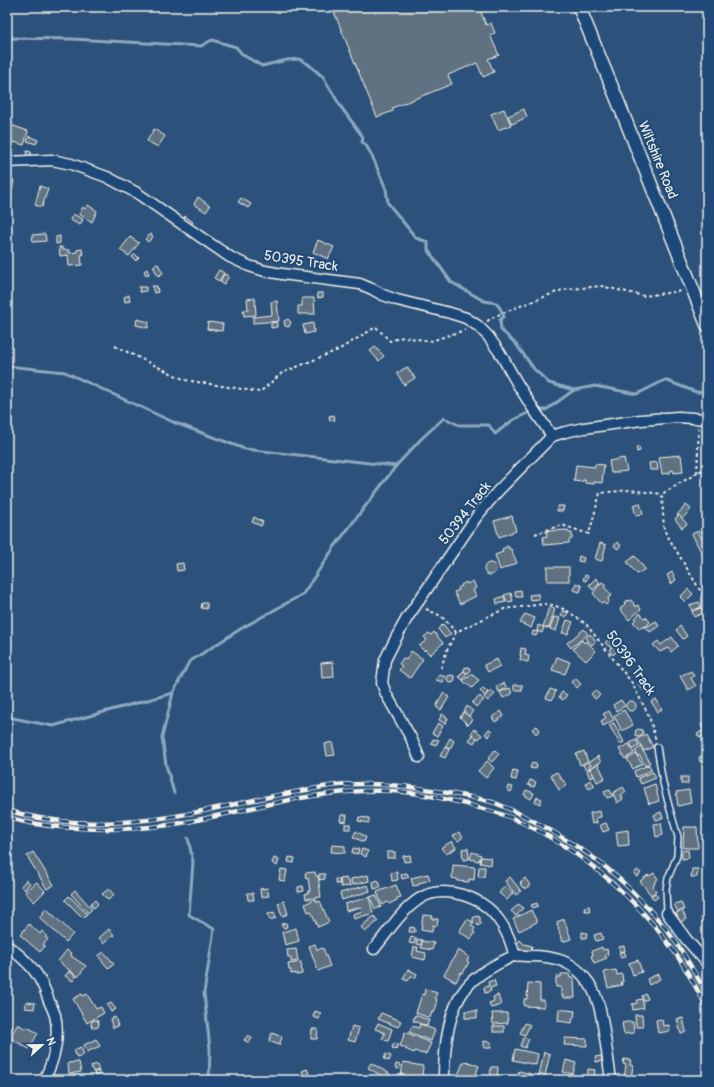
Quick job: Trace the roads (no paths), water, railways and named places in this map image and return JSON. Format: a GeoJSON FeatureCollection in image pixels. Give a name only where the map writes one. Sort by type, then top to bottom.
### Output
{"type":"FeatureCollection","features":[{"type":"Feature","properties":{"kind":"street","name":"Wiltshire Road"},"geometry":{"type":"LineString","coordinates":[[579,7],[707,325]]}},
{"type":"Feature","properties":{"kind":"street","name":"50395 Track"},"geometry":{"type":"LineString","coordinates":[[7,162],[52,160],[71,164],[107,177],[137,193],[202,238],[249,266],[282,274],[360,284],[382,295],[397,300],[466,318],[478,326],[488,336],[552,436]]}},
{"type":"Feature","properties":{"kind":"street"},"geometry":{"type":"LineString","coordinates":[[552,436],[565,432],[613,423],[678,418],[703,419]]}},
{"type":"Feature","properties":{"kind":"street","name":"50394 Track"},"geometry":{"type":"LineString","coordinates":[[418,757],[409,735],[386,694],[382,683],[385,660],[415,606],[477,516],[552,436]]}},
{"type":"Feature","properties":{"kind":"street"},"geometry":{"type":"LineString","coordinates":[[374,949],[407,908],[426,895],[444,892],[473,899],[483,904],[490,910],[498,918],[507,933],[515,956]]}},
{"type":"Feature","properties":{"kind":"street"},"geometry":{"type":"LineString","coordinates":[[667,913],[686,939],[707,963]]}},
{"type":"Feature","properties":{"kind":"street"},"geometry":{"type":"LineString","coordinates":[[7,946],[32,968],[45,989],[55,1015],[56,1049],[50,1069],[44,1080]]}},
{"type":"Feature","properties":{"kind":"street"},"geometry":{"type":"LineString","coordinates":[[444,1080],[446,1046],[450,1027],[455,1007],[463,992],[473,980],[486,970],[515,956],[546,956],[556,958],[570,964],[582,973],[597,999],[601,1012],[611,1080]]}},
{"type":"Feature","properties":{"kind":"lane"},"geometry":{"type":"LineString","coordinates":[[657,747],[663,783],[678,837],[677,856],[668,878],[666,889],[667,913]]}},
{"type":"Feature","properties":{"kind":"waterway"},"geometry":{"type":"LineString","coordinates":[[7,38],[72,39],[201,46],[212,40],[236,47],[243,55],[262,66],[287,60],[299,59],[308,64],[323,77],[341,107],[363,137],[362,142],[366,145],[373,158],[386,189],[388,203],[416,238],[428,242],[428,250],[451,282],[484,301],[496,303],[504,316],[500,320],[501,330],[516,344],[534,369],[549,383],[574,390]]}},
{"type":"Feature","properties":{"kind":"waterway"},"geometry":{"type":"LineString","coordinates":[[7,366],[65,372],[173,422],[245,449],[396,466]]}},
{"type":"Feature","properties":{"kind":"waterway"},"geometry":{"type":"LineString","coordinates":[[538,410],[546,410],[574,390],[595,386],[637,394],[665,380],[696,392],[707,392]]}},
{"type":"Feature","properties":{"kind":"waterway"},"geometry":{"type":"LineString","coordinates":[[7,717],[53,726],[173,693],[189,662],[242,628],[303,594],[335,546],[396,466],[421,439],[444,418],[459,425],[489,425],[495,434],[513,420],[532,411]]}},
{"type":"Feature","properties":{"kind":"waterway"},"geometry":{"type":"LineString","coordinates":[[173,693],[162,737],[166,765],[174,793]]}},
{"type":"Feature","properties":{"kind":"waterway"},"geometry":{"type":"LineString","coordinates":[[188,838],[193,862],[189,915],[214,929],[204,993],[210,1049],[209,1080]]}},
{"type":"Feature","properties":{"kind":"railway"},"geometry":{"type":"LineString","coordinates":[[7,810],[39,818],[71,822],[120,822],[155,819],[311,789],[352,784],[380,784],[407,787],[489,801],[518,813],[555,833],[591,856],[625,884],[670,934],[707,995]]}},
{"type":"Feature","properties":{"kind":"railway"},"geometry":{"type":"LineString","coordinates":[[7,817],[33,823],[68,828],[112,829],[146,827],[187,822],[277,802],[313,796],[343,792],[372,791],[411,793],[466,804],[512,818],[537,830],[561,844],[606,877],[627,896],[664,938],[684,966],[707,1009]]}}]}
